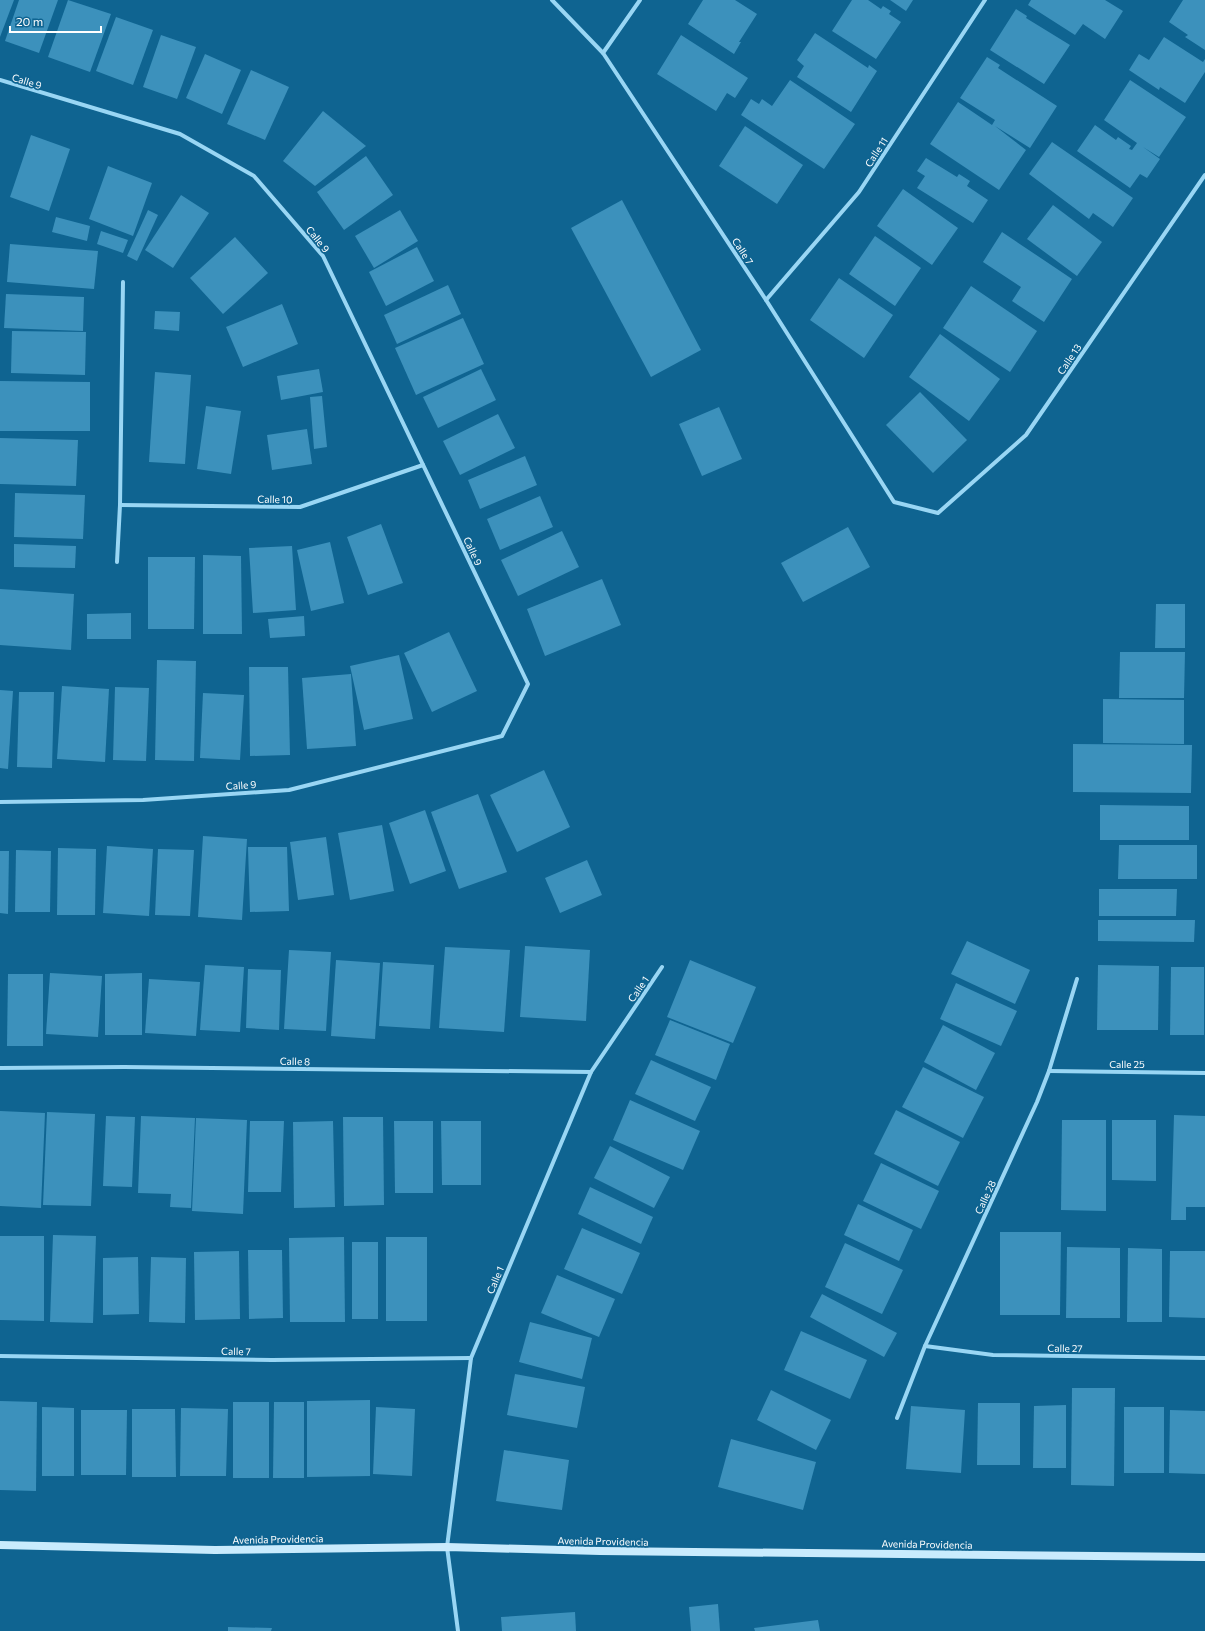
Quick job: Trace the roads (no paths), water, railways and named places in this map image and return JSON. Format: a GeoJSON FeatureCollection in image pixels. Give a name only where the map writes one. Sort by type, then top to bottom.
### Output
{"type":"FeatureCollection","features":[{"type":"Feature","properties":{"kind":"street","name":"Calle 7"},"geometry":{"type":"LineString","coordinates":[[552,0],[603,53],[766,300],[894,502],[916,507]]}},
{"type":"Feature","properties":{"kind":"street"},"geometry":{"type":"LineString","coordinates":[[603,53],[640,0]]}},
{"type":"Feature","properties":{"kind":"street","name":"Calle 11"},"geometry":{"type":"LineString","coordinates":[[766,300],[859,192],[985,0]]}},
{"type":"Feature","properties":{"kind":"street","name":"Calle 9"},"geometry":{"type":"LineString","coordinates":[[0,80],[180,134],[254,176],[323,256],[528,684],[502,736],[289,790],[143,800],[0,802]]}},
{"type":"Feature","properties":{"kind":"street","name":"Calle 13"},"geometry":{"type":"LineString","coordinates":[[916,507],[938,513],[1026,435],[1205,175]]}},
{"type":"Feature","properties":{"kind":"street"},"geometry":{"type":"LineString","coordinates":[[117,562],[120,505],[123,282]]}},
{"type":"Feature","properties":{"kind":"street","name":"Calle 10"},"geometry":{"type":"LineString","coordinates":[[120,505],[300,507],[424,465]]}},
{"type":"Feature","properties":{"kind":"street","name":"Calle 1"},"geometry":{"type":"LineString","coordinates":[[458,1631],[447,1547],[472,1358],[591,1072],[662,967]]}},
{"type":"Feature","properties":{"kind":"street","name":"Calle 28"},"geometry":{"type":"LineString","coordinates":[[897,1418],[925,1346],[1037,1102],[1049,1071],[1077,978]]}},
{"type":"Feature","properties":{"kind":"street","name":"Calle 8"},"geometry":{"type":"LineString","coordinates":[[0,1068],[124,1066],[591,1072]]}},
{"type":"Feature","properties":{"kind":"street","name":"Calle 25"},"geometry":{"type":"LineString","coordinates":[[1049,1071],[1205,1073]]}},
{"type":"Feature","properties":{"kind":"street","name":"Calle 27"},"geometry":{"type":"LineString","coordinates":[[925,1346],[993,1356],[1205,1358]]}},
{"type":"Feature","properties":{"kind":"street","name":"Calle 7"},"geometry":{"type":"LineString","coordinates":[[0,1356],[272,1360],[472,1358]]}},
{"type":"Feature","properties":{"kind":"street","name":"Avenida Providencia"},"geometry":{"type":"LineString","coordinates":[[0,1546],[215,1550],[447,1547],[600,1551],[1205,1557]]}}]}
